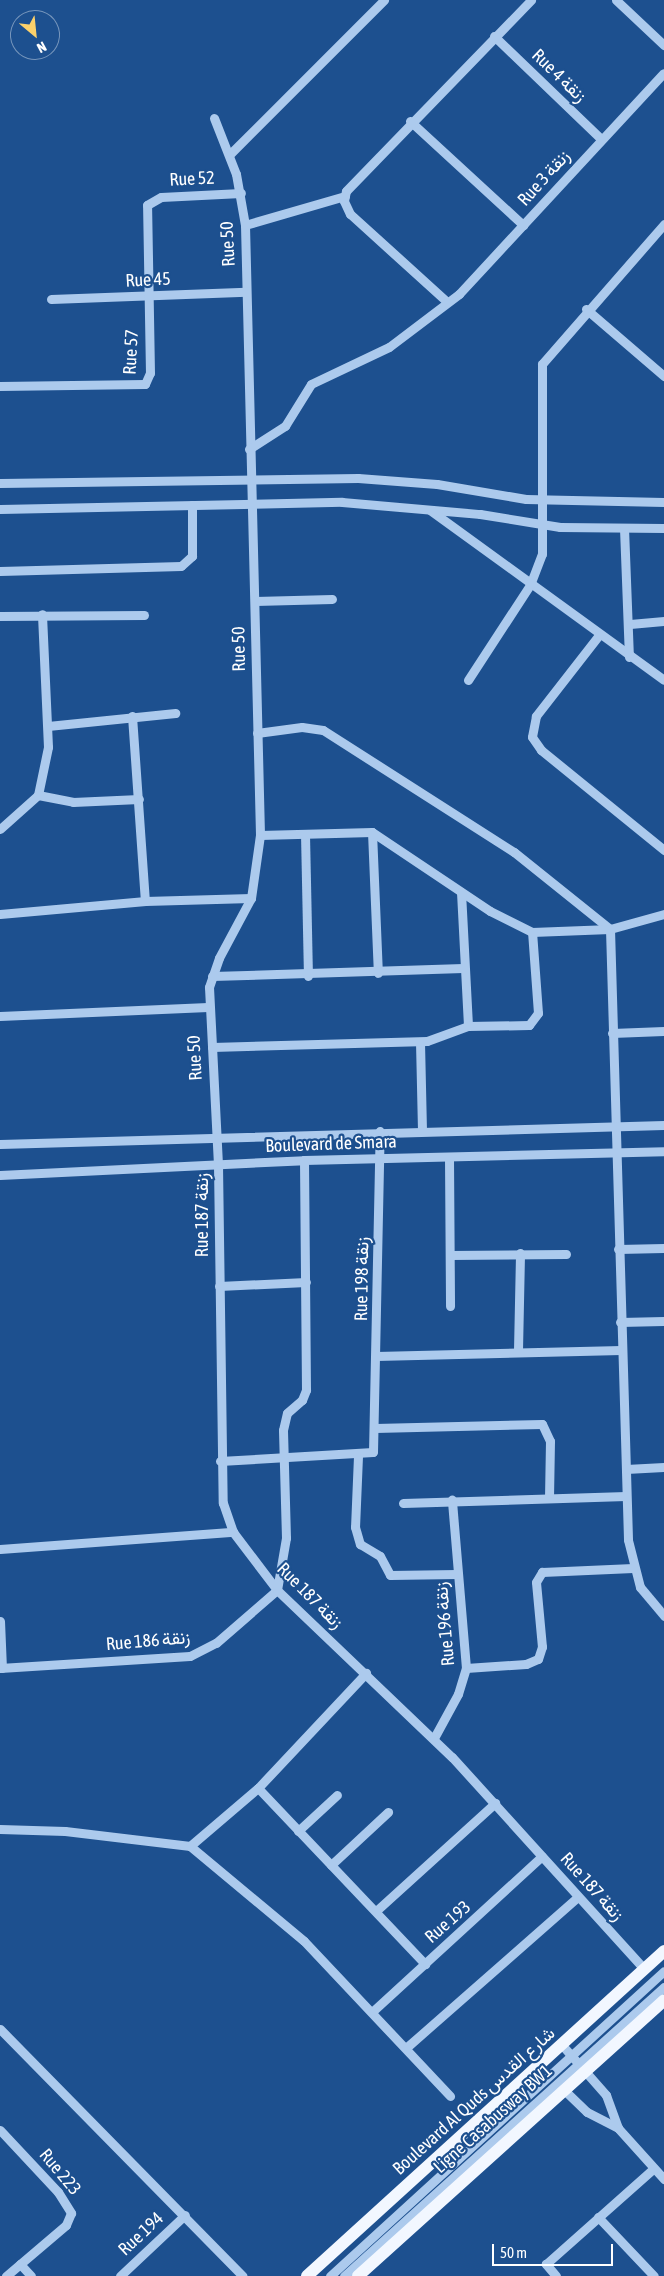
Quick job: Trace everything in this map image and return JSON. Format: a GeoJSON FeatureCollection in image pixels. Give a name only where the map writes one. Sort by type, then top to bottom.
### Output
{"type":"FeatureCollection","features":[{"type":"Feature","properties":{"kind":"main road","name":"Boulevard Al Quds شارع القدس"},"geometry":{"type":"LineString","coordinates":[[307,2276],[664,1951]]}},
{"type":"Feature","properties":{"kind":"main road"},"geometry":{"type":"LineString","coordinates":[[358,2276],[583,2067],[664,2000]]}},
{"type":"Feature","properties":{"kind":"street"},"geometry":{"type":"LineString","coordinates":[[230,154],[384,0]]}},
{"type":"Feature","properties":{"kind":"street"},"geometry":{"type":"LineString","coordinates":[[245,225],[345,196],[359,173],[530,0]]}},
{"type":"Feature","properties":{"kind":"street"},"geometry":{"type":"LineString","coordinates":[[616,0],[664,45]]}},
{"type":"Feature","properties":{"kind":"street","name":"Rue 4 زنقة"},"geometry":{"type":"LineString","coordinates":[[494,36],[601,140]]}},
{"type":"Feature","properties":{"kind":"street","name":"Rue 3 زنقة"},"geometry":{"type":"LineString","coordinates":[[249,449],[285,426],[311,384],[389,347],[445,300],[464,289],[664,73]]}},
{"type":"Feature","properties":{"kind":"street","name":"Rue 50"},"geometry":{"type":"LineString","coordinates":[[214,118],[230,154],[241,193],[245,225],[249,449],[255,601],[260,835],[251,898],[212,976],[208,1007],[217,1134]]}},
{"type":"Feature","properties":{"kind":"street"},"geometry":{"type":"LineString","coordinates":[[410,121],[523,225]]}},
{"type":"Feature","properties":{"kind":"street","name":"Rue 52"},"geometry":{"type":"LineString","coordinates":[[146,205],[161,197],[241,193]]}},
{"type":"Feature","properties":{"kind":"street"},"geometry":{"type":"LineString","coordinates":[[345,196],[350,214],[445,300]]}},
{"type":"Feature","properties":{"kind":"street","name":"Rue 57"},"geometry":{"type":"LineString","coordinates":[[0,386],[146,384],[150,373],[146,205]]}},
{"type":"Feature","properties":{"kind":"street"},"geometry":{"type":"LineString","coordinates":[[468,680],[530,585],[540,563],[545,500],[540,369],[586,309],[664,224]]}},
{"type":"Feature","properties":{"kind":"street","name":"Rue 45"},"geometry":{"type":"LineString","coordinates":[[51,299],[149,298],[246,292]]}},
{"type":"Feature","properties":{"kind":"street"},"geometry":{"type":"LineString","coordinates":[[586,309],[662,370]]}},
{"type":"Feature","properties":{"kind":"street"},"geometry":{"type":"LineString","coordinates":[[0,483],[251,478],[413,481],[545,500],[664,502]]}},
{"type":"Feature","properties":{"kind":"street"},"geometry":{"type":"LineString","coordinates":[[0,509],[252,503],[386,504],[428,508],[544,526],[664,528]]}},
{"type":"Feature","properties":{"kind":"street"},"geometry":{"type":"LineString","coordinates":[[0,571],[181,566],[192,556],[192,505]]}},
{"type":"Feature","properties":{"kind":"street"},"geometry":{"type":"LineString","coordinates":[[428,508],[599,636],[664,680]]}},
{"type":"Feature","properties":{"kind":"street"},"geometry":{"type":"LineString","coordinates":[[624,528],[630,624],[629,657]]}},
{"type":"Feature","properties":{"kind":"street"},"geometry":{"type":"LineString","coordinates":[[255,601],[332,599]]}},
{"type":"Feature","properties":{"kind":"street"},"geometry":{"type":"LineString","coordinates":[[0,616],[42,614],[144,615]]}},
{"type":"Feature","properties":{"kind":"street"},"geometry":{"type":"LineString","coordinates":[[0,830],[38,795],[46,765],[48,726],[42,614]]}},
{"type":"Feature","properties":{"kind":"street"},"geometry":{"type":"LineString","coordinates":[[630,624],[664,621]]}},
{"type":"Feature","properties":{"kind":"street"},"geometry":{"type":"LineString","coordinates":[[599,636],[536,716],[532,737],[540,750],[664,850]]}},
{"type":"Feature","properties":{"kind":"street"},"geometry":{"type":"LineString","coordinates":[[48,726],[175,713]]}},
{"type":"Feature","properties":{"kind":"street"},"geometry":{"type":"LineString","coordinates":[[132,716],[145,901]]}},
{"type":"Feature","properties":{"kind":"street"},"geometry":{"type":"LineString","coordinates":[[257,733],[302,727],[323,730],[514,852],[610,929]]}},
{"type":"Feature","properties":{"kind":"street"},"geometry":{"type":"LineString","coordinates":[[38,795],[73,802],[139,799]]}},
{"type":"Feature","properties":{"kind":"street"},"geometry":{"type":"LineString","coordinates":[[260,835],[372,832],[461,892],[532,932],[610,929],[664,914]]}},
{"type":"Feature","properties":{"kind":"street"},"geometry":{"type":"LineString","coordinates":[[372,832],[378,973]]}},
{"type":"Feature","properties":{"kind":"street"},"geometry":{"type":"LineString","coordinates":[[305,834],[308,976]]}},
{"type":"Feature","properties":{"kind":"street"},"geometry":{"type":"LineString","coordinates":[[461,892],[468,1026]]}},
{"type":"Feature","properties":{"kind":"street"},"geometry":{"type":"LineString","coordinates":[[0,914],[145,901],[251,898]]}},
{"type":"Feature","properties":{"kind":"street"},"geometry":{"type":"LineString","coordinates":[[610,929],[626,1496],[633,1568],[640,1587],[664,1616]]}},
{"type":"Feature","properties":{"kind":"street"},"geometry":{"type":"LineString","coordinates":[[212,1047],[420,1042],[468,1026],[524,1026],[536,1022],[532,932]]}},
{"type":"Feature","properties":{"kind":"street"},"geometry":{"type":"LineString","coordinates":[[212,976],[308,976],[464,968]]}},
{"type":"Feature","properties":{"kind":"street"},"geometry":{"type":"LineString","coordinates":[[0,1016],[208,1007]]}},
{"type":"Feature","properties":{"kind":"street"},"geometry":{"type":"LineString","coordinates":[[612,1032],[664,1031]]}},
{"type":"Feature","properties":{"kind":"street"},"geometry":{"type":"LineString","coordinates":[[420,1042],[422,1130]]}},
{"type":"Feature","properties":{"kind":"street","name":"Boulevard de Smara"},"geometry":{"type":"LineString","coordinates":[[0,1144],[217,1134],[664,1125]]}},
{"type":"Feature","properties":{"kind":"street","name":"Rue 198 زنقة"},"geometry":{"type":"LineString","coordinates":[[358,1456],[368,1455],[374,1450],[380,1131]]}},
{"type":"Feature","properties":{"kind":"street","name":"Rue 187 زنقة"},"geometry":{"type":"LineString","coordinates":[[217,1134],[220,1461],[223,1503],[233,1532],[277,1590],[434,1738],[495,1802],[644,1969]]}},
{"type":"Feature","properties":{"kind":"street","name":"Boulevard de Smara"},"geometry":{"type":"LineString","coordinates":[[0,1175],[304,1160],[449,1158],[664,1151]]}},
{"type":"Feature","properties":{"kind":"street"},"geometry":{"type":"LineString","coordinates":[[449,1158],[450,1306]]}},
{"type":"Feature","properties":{"kind":"street"},"geometry":{"type":"LineString","coordinates":[[277,1590],[286,1538],[284,1458],[286,1417],[306,1390],[304,1160]]}},
{"type":"Feature","properties":{"kind":"street"},"geometry":{"type":"LineString","coordinates":[[618,1249],[664,1248]]}},
{"type":"Feature","properties":{"kind":"street"},"geometry":{"type":"LineString","coordinates":[[518,1350],[520,1253]]}},
{"type":"Feature","properties":{"kind":"street"},"geometry":{"type":"LineString","coordinates":[[450,1255],[566,1254]]}},
{"type":"Feature","properties":{"kind":"street"},"geometry":{"type":"LineString","coordinates":[[218,1286],[306,1282]]}},
{"type":"Feature","properties":{"kind":"street"},"geometry":{"type":"LineString","coordinates":[[620,1322],[664,1321]]}},
{"type":"Feature","properties":{"kind":"street"},"geometry":{"type":"LineString","coordinates":[[376,1356],[518,1350],[621,1350]]}},
{"type":"Feature","properties":{"kind":"street"},"geometry":{"type":"LineString","coordinates":[[375,1428],[542,1424],[550,1441],[549,1496]]}},
{"type":"Feature","properties":{"kind":"street"},"geometry":{"type":"LineString","coordinates":[[220,1461],[358,1456],[356,1536],[364,1548],[380,1556],[387,1572],[397,1576],[457,1574]]}},
{"type":"Feature","properties":{"kind":"street"},"geometry":{"type":"LineString","coordinates":[[626,1469],[664,1467]]}},
{"type":"Feature","properties":{"kind":"street"},"geometry":{"type":"LineString","coordinates":[[403,1503],[549,1496],[626,1496]]}},
{"type":"Feature","properties":{"kind":"street","name":"Rue 196 زنقة"},"geometry":{"type":"LineString","coordinates":[[434,1738],[458,1694],[466,1668],[452,1500]]}},
{"type":"Feature","properties":{"kind":"street"},"geometry":{"type":"LineString","coordinates":[[0,1549],[233,1532]]}},
{"type":"Feature","properties":{"kind":"street"},"geometry":{"type":"LineString","coordinates":[[466,1668],[526,1664],[538,1659],[542,1647],[536,1582],[542,1572],[633,1568]]}},
{"type":"Feature","properties":{"kind":"street","name":"Rue 186 زنقة"},"geometry":{"type":"LineString","coordinates":[[1,1668],[190,1656],[216,1643],[277,1590]]}},
{"type":"Feature","properties":{"kind":"street"},"geometry":{"type":"LineString","coordinates":[[0,1621],[1,1668]]}},
{"type":"Feature","properties":{"kind":"street"},"geometry":{"type":"LineString","coordinates":[[190,1846],[258,1788],[366,1673]]}},
{"type":"Feature","properties":{"kind":"street"},"geometry":{"type":"LineString","coordinates":[[258,1788],[425,1964]]}},
{"type":"Feature","properties":{"kind":"street"},"geometry":{"type":"LineString","coordinates":[[298,1830],[337,1795]]}},
{"type":"Feature","properties":{"kind":"street"},"geometry":{"type":"LineString","coordinates":[[376,1911],[495,1802]]}},
{"type":"Feature","properties":{"kind":"street"},"geometry":{"type":"LineString","coordinates":[[331,1865],[388,1812]]}},
{"type":"Feature","properties":{"kind":"street"},"geometry":{"type":"LineString","coordinates":[[0,1829],[65,1831],[190,1846],[304,1941],[407,2047],[450,2096]]}},
{"type":"Feature","properties":{"kind":"street","name":"Rue 193"},"geometry":{"type":"LineString","coordinates":[[373,2012],[542,1856]]}},
{"type":"Feature","properties":{"kind":"street"},"geometry":{"type":"LineString","coordinates":[[407,2047],[578,1897]]}},
{"type":"Feature","properties":{"kind":"street","name":"Ligne Casabusway BW1"},"geometry":{"type":"LineString","coordinates":[[330,2276],[664,1971]]}},
{"type":"Feature","properties":{"kind":"street"},"geometry":{"type":"LineString","coordinates":[[583,2067],[664,1986]]}},
{"type":"Feature","properties":{"kind":"street"},"geometry":{"type":"LineString","coordinates":[[0,2029],[243,2276]]}},
{"type":"Feature","properties":{"kind":"street"},"geometry":{"type":"LineString","coordinates":[[562,2044],[606,2095],[618,2128]]}},
{"type":"Feature","properties":{"kind":"street"},"geometry":{"type":"LineString","coordinates":[[541,2064],[587,2112],[618,2128],[664,2179]]}},
{"type":"Feature","properties":{"kind":"street","name":"Ligne Casabusway BW1"},"geometry":{"type":"LineString","coordinates":[[344,2276],[561,2087]]}},
{"type":"Feature","properties":{"kind":"street","name":"Rue 223"},"geometry":{"type":"LineString","coordinates":[[0,2130],[58,2192],[71,2213],[66,2224],[6,2276]]}},
{"type":"Feature","properties":{"kind":"street"},"geometry":{"type":"LineString","coordinates":[[556,2276],[546,2264],[654,2168]]}},
{"type":"Feature","properties":{"kind":"street","name":"Rue 194"},"geometry":{"type":"LineString","coordinates":[[120,2276],[185,2215]]}},
{"type":"Feature","properties":{"kind":"street"},"geometry":{"type":"LineString","coordinates":[[598,2217],[654,2276]]}},
{"type":"Feature","properties":{"kind":"street"},"geometry":{"type":"LineString","coordinates":[[20,2264],[31,2276]]}}]}
